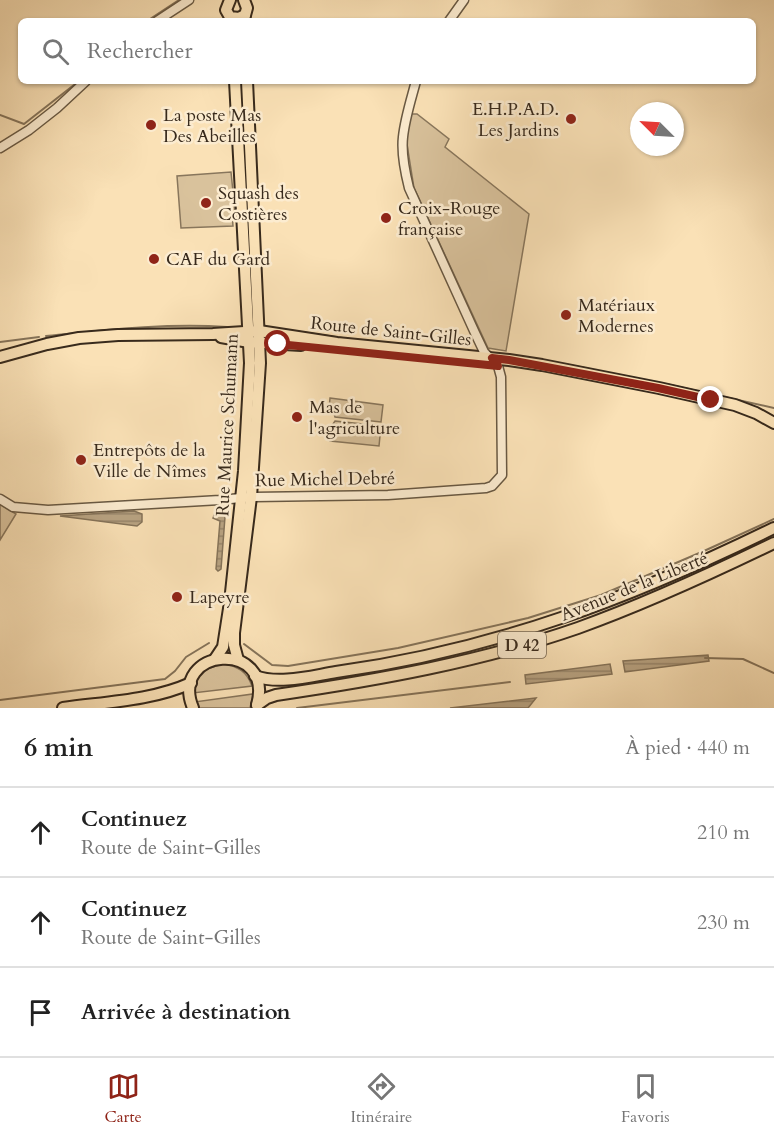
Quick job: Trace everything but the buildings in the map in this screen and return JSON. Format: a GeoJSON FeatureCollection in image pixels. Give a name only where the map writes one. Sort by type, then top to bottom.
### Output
{"type":"FeatureCollection","features":[{"type":"Feature","properties":{"kind":"main road"},"geometry":{"type":"LineString","coordinates":[[244,0],[248,8],[245,18]]}},
{"type":"Feature","properties":{"kind":"main road"},"geometry":{"type":"LineString","coordinates":[[228,1],[226,10],[230,18]]}},
{"type":"Feature","properties":{"kind":"main road","name":"Rue Maurice Schumann"},"geometry":{"type":"LineString","coordinates":[[235,84],[254,337]]}},
{"type":"Feature","properties":{"kind":"main road","name":"Rue Maurice Schumann"},"geometry":{"type":"LineString","coordinates":[[238,660],[234,633],[246,497],[254,337],[247,84]]}},
{"type":"Feature","properties":{"kind":"main road","name":"Route de Saint-Gilles"},"geometry":{"type":"LineString","coordinates":[[0,357],[79,338],[118,335],[213,334],[347,344],[466,356],[696,401],[741,412],[774,429]]}},
{"type":"Feature","properties":{"kind":"main road","name":"Route de Saint-Gilles"},"geometry":{"type":"LineString","coordinates":[[254,337],[323,347],[542,366],[680,392],[743,408],[774,423]]}},
{"type":"Feature","properties":{"kind":"main road","name":"Rue Maurice Schumann"},"geometry":{"type":"LineString","coordinates":[[215,659],[222,651],[225,637],[246,497]]}},
{"type":"Feature","properties":{"kind":"main road","name":"Avenue de la Liberté"},"geometry":{"type":"LineString","coordinates":[[255,676],[283,679],[356,669],[522,632],[595,608],[644,588],[703,563],[774,528]]}},
{"type":"Feature","properties":{"kind":"main road","name":"Avenue de la Liberté"},"geometry":{"type":"LineString","coordinates":[[256,707],[267,698],[276,695],[416,672],[537,641],[674,591],[774,543]]}},
{"type":"Feature","properties":{"kind":"main road"},"geometry":{"type":"LineString","coordinates":[[193,708],[189,696],[190,683],[197,670],[215,659],[226,657],[238,660],[255,676],[259,691],[256,707]]}},
{"type":"Feature","properties":{"kind":"main road"},"geometry":{"type":"LineString","coordinates":[[63,708],[148,696],[173,691],[190,683]]}},
{"type":"Feature","properties":{"kind":"street"},"geometry":{"type":"LineString","coordinates":[[162,18],[189,0]]}},
{"type":"Feature","properties":{"kind":"street"},"geometry":{"type":"LineString","coordinates":[[451,18],[464,0]]}},
{"type":"Feature","properties":{"kind":"street"},"geometry":{"type":"LineString","coordinates":[[0,148],[29,130],[83,84]]}},
{"type":"Feature","properties":{"kind":"street"},"geometry":{"type":"LineString","coordinates":[[415,84],[402,139],[409,188],[484,352],[495,362]]}},
{"type":"Feature","properties":{"kind":"street"},"geometry":{"type":"LineString","coordinates":[[466,356],[475,350],[478,339]]}},
{"type":"Feature","properties":{"kind":"street","name":"Rue Michel Debré"},"geometry":{"type":"LineString","coordinates":[[0,499],[13,507],[48,510],[246,497],[388,495],[492,486],[502,475],[501,377],[495,362]]}},
{"type":"Feature","properties":{"kind":"shaded area"},"geometry":{"type":"Polygon","coordinates":[[[411,114],[417,114],[449,139],[445,147],[529,214],[506,351],[488,348],[414,188],[406,138],[411,114]]]}},
{"type":"Feature","properties":{"kind":"shaded area","name":"Squash des Costières"},"geometry":{"type":"Polygon","coordinates":[[[231,172],[235,212],[232,213],[233,226],[181,228],[177,176],[231,172]]]}},
{"type":"Feature","properties":{"kind":"shaded area"},"geometry":{"type":"Polygon","coordinates":[[[330,398],[383,405],[381,422],[335,417],[329,409],[330,398]]]}},
{"type":"Feature","properties":{"kind":"shaded area"},"geometry":{"type":"Polygon","coordinates":[[[335,421],[381,426],[379,446],[330,441],[326,435],[327,428],[331,427],[335,421]]]}},
{"type":"Feature","properties":{"kind":"shaded area"},"geometry":{"type":"Polygon","coordinates":[[[0,504],[16,514],[0,540],[0,504]]]}},
{"type":"Feature","properties":{"kind":"shaded area"},"geometry":{"type":"Polygon","coordinates":[[[134,511],[142,514],[142,522],[137,526],[60,516],[134,511]]]}},
{"type":"Feature","properties":{"kind":"shaded area"},"geometry":{"type":"Polygon","coordinates":[[[215,513],[222,513],[225,517],[221,569],[218,571],[216,569],[220,521],[213,518],[215,513]]]}},
{"type":"Feature","properties":{"kind":"shaded area"},"geometry":{"type":"Polygon","coordinates":[[[708,655],[709,661],[625,672],[623,661],[708,655]]]}},
{"type":"Feature","properties":{"kind":"shaded area"},"geometry":{"type":"Polygon","coordinates":[[[223,664],[241,671],[252,686],[193,693],[202,672],[223,664]]]}},
{"type":"Feature","properties":{"kind":"shaded area"},"geometry":{"type":"Polygon","coordinates":[[[610,664],[612,674],[526,684],[525,675],[610,664]]]}},
{"type":"Feature","properties":{"kind":"shaded area"},"geometry":{"type":"Polygon","coordinates":[[[253,694],[250,708],[196,708],[194,702],[253,694]]]}},
{"type":"Feature","properties":{"kind":"shaded area"},"geometry":{"type":"Polygon","coordinates":[[[536,698],[528,708],[450,708],[536,698]]]}},
{"type":"Feature","properties":{"kind":"waterway"},"geometry":{"type":"LineString","coordinates":[[152,18],[179,0]]}},
{"type":"Feature","properties":{"kind":"waterway"},"geometry":{"type":"LineString","coordinates":[[0,115],[24,124],[75,84]]}},
{"type":"Feature","properties":{"kind":"waterway"},"geometry":{"type":"LineString","coordinates":[[46,336],[114,329],[227,327]]}},
{"type":"Feature","properties":{"kind":"waterway"},"geometry":{"type":"LineString","coordinates":[[287,330],[350,339]]}},
{"type":"Feature","properties":{"kind":"waterway"},"geometry":{"type":"LineString","coordinates":[[0,342],[39,337]]}},
{"type":"Feature","properties":{"kind":"waterway"},"geometry":{"type":"LineString","coordinates":[[381,342],[420,346]]}},
{"type":"Feature","properties":{"kind":"waterway"},"geometry":{"type":"LineString","coordinates":[[564,364],[590,369]]}},
{"type":"Feature","properties":{"kind":"waterway"},"geometry":{"type":"LineString","coordinates":[[666,384],[774,408]]}},
{"type":"Feature","properties":{"kind":"waterway"},"geometry":{"type":"LineString","coordinates":[[244,644],[272,665],[288,666],[398,648],[528,618],[601,595],[774,519]]}},
{"type":"Feature","properties":{"kind":"waterway"},"geometry":{"type":"LineString","coordinates":[[0,700],[165,679],[186,657],[209,643]]}},
{"type":"Feature","properties":{"kind":"waterway"},"geometry":{"type":"LineString","coordinates":[[705,658],[743,659],[774,673]]}},
{"type":"Feature","properties":{"kind":"waterway"},"geometry":{"type":"LineString","coordinates":[[297,708],[510,682]]}},
{"type":"Feature","properties":{"kind":"place","name":"E.H.P.A.D. Les Jardins"},"geometry":{"type":"Point","coordinates":[571,119]}},
{"type":"Feature","properties":{"kind":"place","name":"La poste Mas Des Abeilles"},"geometry":{"type":"Point","coordinates":[151,125]}},
{"type":"Feature","properties":{"kind":"place","name":"Squash des Costières"},"geometry":{"type":"Point","coordinates":[206,203]}},
{"type":"Feature","properties":{"kind":"place","name":"Croix-Rouge française"},"geometry":{"type":"Point","coordinates":[386,218]}},
{"type":"Feature","properties":{"kind":"place","name":"CAF du Gard"},"geometry":{"type":"Point","coordinates":[154,259]}},
{"type":"Feature","properties":{"kind":"place","name":"Matériaux Modernes"},"geometry":{"type":"Point","coordinates":[566,315]}},
{"type":"Feature","properties":{"kind":"place","name":"Mas de l'agriculture"},"geometry":{"type":"Point","coordinates":[297,417]}},
{"type":"Feature","properties":{"kind":"place","name":"Entrepôts de la Ville de Nîmes"},"geometry":{"type":"Point","coordinates":[81,460]}},
{"type":"Feature","properties":{"kind":"place","name":"Lapeyre"},"geometry":{"type":"Point","coordinates":[177,597]}},
{"type":"Feature","properties":{"kind":"route"},"geometry":{"type":"LineString","coordinates":[[278,344],[498,366],[492,358],[509,360],[680,392],[711,400]]}}]}
